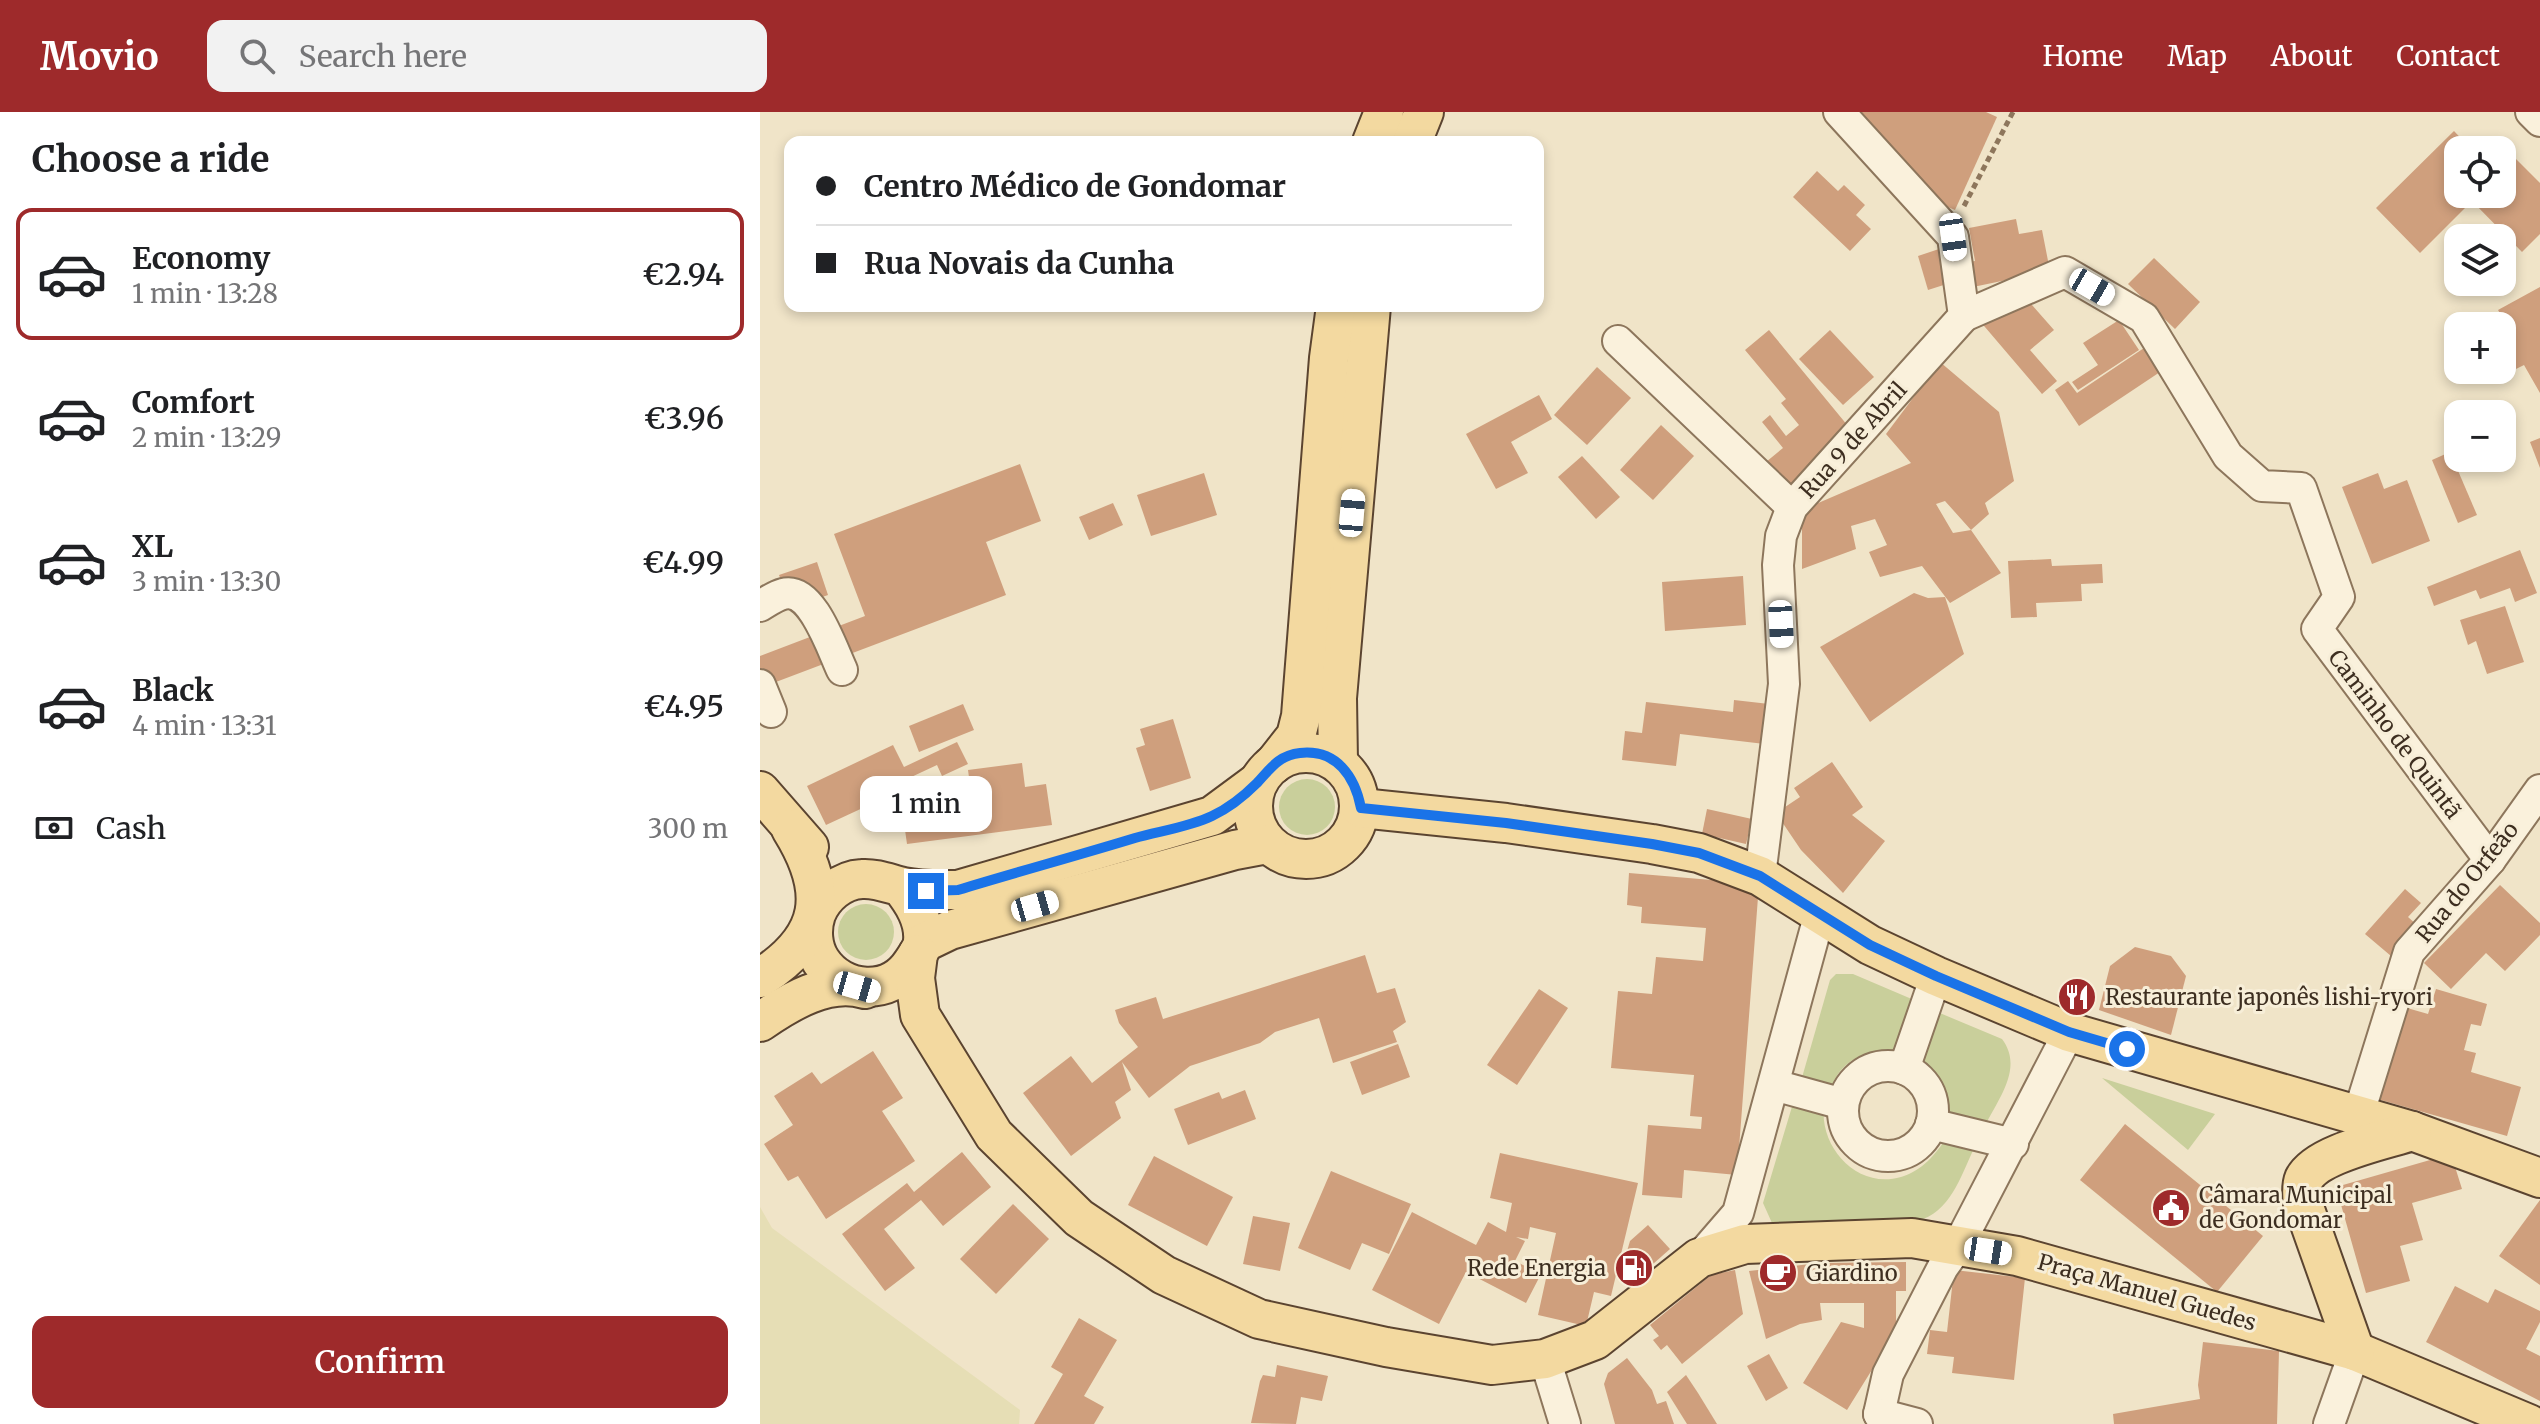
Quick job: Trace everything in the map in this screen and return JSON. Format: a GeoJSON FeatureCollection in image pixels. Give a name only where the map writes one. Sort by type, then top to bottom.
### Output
{"type":"FeatureCollection","features":[{"type":"Feature","properties":{"kind":"main road"},"geometry":{"type":"LineString","coordinates":[[1374,136],[1384,112]]}},
{"type":"Feature","properties":{"kind":"main road"},"geometry":{"type":"LineString","coordinates":[[1414,136],[1424,112]]}},
{"type":"Feature","properties":{"kind":"main road"},"geometry":{"type":"LineString","coordinates":[[760,978],[793,951],[806,935],[820,906],[830,893],[845,883],[862,879],[926,891],[958,890],[1212,816],[1228,806],[1266,773],[1284,757],[1301,753],[1320,754],[1338,762],[1350,775],[1358,791],[1361,808],[1355,827],[1345,843],[1331,854],[1313,860],[1296,859],[1267,844],[1256,828],[1252,812],[1253,795],[1266,773],[1296,736],[1301,716],[1335,312]]}},
{"type":"Feature","properties":{"kind":"main road"},"geometry":{"type":"LineString","coordinates":[[1338,762],[1337,698],[1370,312]]}},
{"type":"Feature","properties":{"kind":"main road"},"geometry":{"type":"LineString","coordinates":[[760,791],[801,845],[814,886],[813,940],[818,956],[828,971],[841,981],[894,1001],[915,1015],[927,1028]]}},
{"type":"Feature","properties":{"kind":"main road"},"geometry":{"type":"LineString","coordinates":[[1361,808],[1506,823],[1699,853],[1760,876],[1870,945],[2069,1032],[2412,1131],[2540,1178]]}},
{"type":"Feature","properties":{"kind":"main road"},"geometry":{"type":"LineString","coordinates":[[791,829],[839,868],[886,883],[920,917],[920,948],[915,978],[920,1015],[994,1135],[1079,1218],[1164,1275],[1259,1319],[1374,1345],[1492,1365],[1545,1359],[1595,1340],[1699,1258]]}},
{"type":"Feature","properties":{"kind":"main road"},"geometry":{"type":"LineString","coordinates":[[760,1022],[786,1004],[812,993],[875,987],[893,981],[908,970],[920,948],[950,930],[1235,850],[1267,844]]}},
{"type":"Feature","properties":{"kind":"main road"},"geometry":{"type":"LineString","coordinates":[[2355,1351],[2303,1204],[2304,1180],[2313,1167],[2326,1159],[2412,1131]]}},
{"type":"Feature","properties":{"kind":"main road","name":"Praça Manuel Guedes"},"geometry":{"type":"LineString","coordinates":[[1699,1258],[1745,1244],[1912,1238],[2017,1256],[2355,1351],[2529,1424]]}},
{"type":"Feature","properties":{"kind":"street"},"geometry":{"type":"LineString","coordinates":[[1839,112],[1953,237],[1964,316]]}},
{"type":"Feature","properties":{"kind":"street"},"geometry":{"type":"LineString","coordinates":[[2531,112],[2540,121]]}},
{"type":"Feature","properties":{"kind":"street","name":"Caminho de Quintã"},"geometry":{"type":"LineString","coordinates":[[1964,316],[2065,272],[2144,318],[2228,456],[2262,486],[2301,488],[2339,597],[2317,629],[2490,860]]}},
{"type":"Feature","properties":{"kind":"street","name":"Rua 9 de Abril"},"geometry":{"type":"LineString","coordinates":[[1760,876],[1784,684],[1778,565],[1781,536],[1792,507],[1964,316]]}},
{"type":"Feature","properties":{"kind":"street"},"geometry":{"type":"LineString","coordinates":[[1618,341],[1792,507]]}},
{"type":"Feature","properties":{"kind":"street"},"geometry":{"type":"LineString","coordinates":[[760,606],[785,593],[799,594],[810,604],[842,670]]}},
{"type":"Feature","properties":{"kind":"street","name":"Rua do Orfeão"},"geometry":{"type":"LineString","coordinates":[[2358,1116],[2409,952],[2490,860],[2540,790]]}},
{"type":"Feature","properties":{"kind":"street"},"geometry":{"type":"LineString","coordinates":[[1699,1258],[1738,1213],[1820,913]]}},
{"type":"Feature","properties":{"kind":"street"},"geometry":{"type":"LineString","coordinates":[[1904,1069],[1936,976]]}},
{"type":"Feature","properties":{"kind":"street"},"geometry":{"type":"LineString","coordinates":[[1917,1424],[1868,1419],[1943,1267],[1958,1246],[2013,1144],[2069,1032]]}},
{"type":"Feature","properties":{"kind":"street"},"geometry":{"type":"LineString","coordinates":[[1889,1065],[1904,1069],[1917,1076],[1927,1088],[1933,1102],[1931,1124],[1920,1144],[1908,1152],[1878,1156],[1853,1141],[1845,1128],[1843,1104],[1850,1086],[1860,1075],[1889,1065]]}},
{"type":"Feature","properties":{"kind":"street"},"geometry":{"type":"LineString","coordinates":[[1774,1085],[1843,1104]]}},
{"type":"Feature","properties":{"kind":"street"},"geometry":{"type":"LineString","coordinates":[[1931,1124],[2013,1144]]}},
{"type":"Feature","properties":{"kind":"street"},"geometry":{"type":"LineString","coordinates":[[2329,1424],[2355,1351]]}},
{"type":"Feature","properties":{"kind":"street"},"geometry":{"type":"LineString","coordinates":[[1545,1359],[1565,1424]]}},
{"type":"Feature","properties":{"kind":"path"},"geometry":{"type":"LineString","coordinates":[[1944,226],[1962,211],[2013,112]]}},
{"type":"Feature","properties":{"kind":"shaded area"},"geometry":{"type":"Polygon","coordinates":[[[760,1207],[772,1228],[1020,1410],[1019,1424],[760,1424],[760,1207]]]}},
{"type":"Feature","properties":{"kind":"green space"},"geometry":{"type":"Polygon","coordinates":[[[1307,779],[1327,787],[1335,807],[1327,827],[1307,835],[1287,827],[1279,807],[1287,787],[1307,779]]]}},
{"type":"Feature","properties":{"kind":"green space"},"geometry":{"type":"Polygon","coordinates":[[[866,904],[886,912],[894,932],[886,952],[866,960],[846,952],[838,932],[846,912],[866,904]]]}},
{"type":"Feature","properties":{"kind":"green space"},"geometry":{"type":"Polygon","coordinates":[[[1836,974],[1853,974],[1914,1000],[1899,1052],[1877,1051],[1858,1057],[1842,1069],[1831,1088],[1801,1081],[1830,980],[1836,974]]]}},
{"type":"Feature","properties":{"kind":"green space"},"geometry":{"type":"Polygon","coordinates":[[[1935,1011],[2002,1039],[2008,1050],[2010,1072],[2007,1083],[1985,1126],[1947,1116],[1940,1082],[1916,1059],[1935,1011]]]}},
{"type":"Feature","properties":{"kind":"green space"},"geometry":{"type":"Polygon","coordinates":[[[2102,1078],[2215,1114],[2188,1150],[2102,1078]]]}},
{"type":"Feature","properties":{"kind":"green space"},"geometry":{"type":"Polygon","coordinates":[[[1794,1100],[1824,1106],[1824,1121],[1835,1150],[1844,1162],[1870,1177],[1901,1177],[1916,1171],[1947,1137],[1977,1142],[1950,1197],[1933,1214],[1923,1219],[1772,1223],[1763,1203],[1794,1100]]]}},
{"type":"Feature","properties":{"kind":"building"},"geometry":{"type":"Polygon","coordinates":[[[1850,112],[1986,112],[1997,117],[1955,210],[1938,203],[1850,112]]]}},
{"type":"Feature","properties":{"kind":"building"},"geometry":{"type":"Polygon","coordinates":[[[2444,141],[2444,208],[2465,208],[2449,224],[2444,224],[2444,229],[2420,253],[2376,208],[2444,141]]]}},
{"type":"Feature","properties":{"kind":"building"},"geometry":{"type":"Polygon","coordinates":[[[2516,159],[2540,183],[2540,234],[2522,252],[2516,246],[2516,224],[2495,224],[2479,208],[2516,208],[2516,159]]]}},
{"type":"Feature","properties":{"kind":"building"},"geometry":{"type":"Polygon","coordinates":[[[1817,171],[1838,191],[1844,185],[1865,205],[1856,215],[1871,229],[1850,251],[1793,197],[1817,171]]]}},
{"type":"Feature","properties":{"kind":"building"},"geometry":{"type":"Polygon","coordinates":[[[2016,219],[2019,234],[2042,230],[2050,271],[1973,287],[1968,262],[1975,261],[1969,228],[2016,219]]]}},
{"type":"Feature","properties":{"kind":"building"},"geometry":{"type":"Polygon","coordinates":[[[1942,248],[1953,282],[1928,290],[1918,256],[1942,248]]]}},
{"type":"Feature","properties":{"kind":"building"},"geometry":{"type":"Polygon","coordinates":[[[2154,258],[2200,302],[2175,329],[2128,284],[2154,258]]]}},
{"type":"Feature","properties":{"kind":"building"},"geometry":{"type":"Polygon","coordinates":[[[2540,287],[2540,393],[2524,365],[2516,369],[2516,312],[2498,310],[2540,287]]]}},
{"type":"Feature","properties":{"kind":"building"},"geometry":{"type":"Polygon","coordinates":[[[2017,288],[2054,330],[2030,350],[2057,381],[2042,394],[1979,320],[2017,288]]]}},
{"type":"Feature","properties":{"kind":"building"},"geometry":{"type":"Polygon","coordinates":[[[2119,320],[2139,350],[2078,390],[2072,382],[2098,365],[2083,343],[2119,320]]]}},
{"type":"Feature","properties":{"kind":"building"},"geometry":{"type":"Polygon","coordinates":[[[1769,330],[1848,426],[1831,441],[1841,453],[1791,493],[1766,462],[1783,448],[1762,422],[1770,415],[1786,436],[1799,425],[1781,403],[1786,399],[1745,350],[1769,330]]]}},
{"type":"Feature","properties":{"kind":"building"},"geometry":{"type":"Polygon","coordinates":[[[1830,330],[1874,377],[1843,405],[1799,359],[1830,330]]]}},
{"type":"Feature","properties":{"kind":"building"},"geometry":{"type":"Polygon","coordinates":[[[2147,346],[2163,370],[2079,426],[2055,390],[2068,381],[2077,393],[2147,346]]]}},
{"type":"Feature","properties":{"kind":"building"},"geometry":{"type":"Polygon","coordinates":[[[1940,362],[1999,412],[2014,481],[1985,503],[1989,514],[1971,530],[2001,573],[1950,603],[1922,566],[1880,577],[1869,552],[1887,545],[1875,519],[1851,526],[1856,549],[1802,569],[1802,510],[1911,463],[1886,434],[1940,362]],[[1945,501],[1936,504],[1953,533],[1971,530],[1945,501]]]}},
{"type":"Feature","properties":{"kind":"building"},"geometry":{"type":"Polygon","coordinates":[[[1597,367],[1631,398],[1587,445],[1554,415],[1597,367]]]}},
{"type":"Feature","properties":{"kind":"building"},"geometry":{"type":"Polygon","coordinates":[[[1539,395],[1552,419],[1511,442],[1528,473],[1496,489],[1466,434],[1539,395]]]}},
{"type":"Feature","properties":{"kind":"building"},"geometry":{"type":"Polygon","coordinates":[[[1661,425],[1694,456],[1653,500],[1620,470],[1661,425]]]}},
{"type":"Feature","properties":{"kind":"building"},"geometry":{"type":"Polygon","coordinates":[[[2540,438],[2540,468],[2530,442],[2540,438]]]}},
{"type":"Feature","properties":{"kind":"building"},"geometry":{"type":"Polygon","coordinates":[[[2444,455],[2444,472],[2459,472],[2477,515],[2458,523],[2432,460],[2444,455]]]}},
{"type":"Feature","properties":{"kind":"building"},"geometry":{"type":"Polygon","coordinates":[[[1582,456],[1620,497],[1596,519],[1558,477],[1582,456]]]}},
{"type":"Feature","properties":{"kind":"building"},"geometry":{"type":"Polygon","coordinates":[[[1020,464],[1041,521],[986,542],[1006,595],[760,688],[760,656],[865,616],[834,534],[1020,464]]]}},
{"type":"Feature","properties":{"kind":"building"},"geometry":{"type":"Polygon","coordinates":[[[1204,473],[1217,515],[1151,536],[1137,495],[1204,473]]]}},
{"type":"Feature","properties":{"kind":"building"},"geometry":{"type":"Polygon","coordinates":[[[2378,473],[2384,489],[2407,480],[2430,541],[2372,564],[2342,487],[2378,473]]]}},
{"type":"Feature","properties":{"kind":"building"},"geometry":{"type":"Polygon","coordinates":[[[1113,503],[1123,525],[1089,540],[1079,517],[1113,503]]]}},
{"type":"Feature","properties":{"kind":"building"},"geometry":{"type":"Polygon","coordinates":[[[2520,550],[2537,593],[2515,602],[2510,588],[2480,599],[2476,590],[2434,606],[2427,587],[2520,550]]]}},
{"type":"Feature","properties":{"kind":"building"},"geometry":{"type":"Polygon","coordinates":[[[2051,559],[2052,566],[2102,564],[2103,583],[2081,584],[2082,601],[2036,603],[2037,617],[2011,618],[2008,561],[2051,559]]]}},
{"type":"Feature","properties":{"kind":"building"},"geometry":{"type":"Polygon","coordinates":[[[817,562],[828,595],[760,619],[785,591],[779,575],[817,562]]]}},
{"type":"Feature","properties":{"kind":"building"},"geometry":{"type":"Polygon","coordinates":[[[1743,576],[1746,625],[1665,631],[1662,582],[1743,576]]]}},
{"type":"Feature","properties":{"kind":"building"},"geometry":{"type":"Polygon","coordinates":[[[1914,593],[1928,598],[1945,597],[1964,654],[1870,722],[1820,647],[1914,593]]]}},
{"type":"Feature","properties":{"kind":"building"},"geometry":{"type":"Polygon","coordinates":[[[2505,606],[2524,662],[2487,674],[2476,641],[2468,645],[2460,620],[2505,606]]]}},
{"type":"Feature","properties":{"kind":"building"},"geometry":{"type":"Polygon","coordinates":[[[1734,700],[1778,705],[1773,745],[1680,734],[1676,766],[1622,760],[1625,731],[1642,733],[1646,702],[1733,712],[1734,700]]]}},
{"type":"Feature","properties":{"kind":"building"},"geometry":{"type":"Polygon","coordinates":[[[963,704],[974,730],[919,752],[909,726],[963,704]]]}},
{"type":"Feature","properties":{"kind":"building"},"geometry":{"type":"Polygon","coordinates":[[[1173,719],[1191,778],[1150,791],[1136,748],[1145,745],[1140,729],[1173,719]]]}},
{"type":"Feature","properties":{"kind":"building"},"geometry":{"type":"Polygon","coordinates":[[[957,742],[968,764],[942,776],[937,765],[892,786],[895,793],[826,825],[807,786],[893,745],[904,767],[957,742]]]}},
{"type":"Feature","properties":{"kind":"building"},"geometry":{"type":"Polygon","coordinates":[[[1832,762],[1863,807],[1852,815],[1885,841],[1843,893],[1801,850],[1776,813],[1800,797],[1794,788],[1832,762]]]}},
{"type":"Feature","properties":{"kind":"building"},"geometry":{"type":"Polygon","coordinates":[[[1022,763],[1025,787],[1046,784],[1052,825],[907,844],[901,802],[971,792],[968,770],[1022,763]]]}},
{"type":"Feature","properties":{"kind":"building"},"geometry":{"type":"Polygon","coordinates":[[[1707,809],[1752,819],[1746,844],[1702,834],[1707,809]]]}},
{"type":"Feature","properties":{"kind":"building"},"geometry":{"type":"Polygon","coordinates":[[[1629,873],[1759,884],[1737,1175],[1684,1170],[1682,1198],[1642,1195],[1648,1125],[1701,1129],[1702,1117],[1690,1116],[1694,1075],[1611,1068],[1618,991],[1652,994],[1656,957],[1703,961],[1706,928],[1641,923],[1642,907],[1627,905],[1629,873]]]}},
{"type":"Feature","properties":{"kind":"building"},"geometry":{"type":"Polygon","coordinates":[[[2500,885],[2540,923],[2540,935],[2505,971],[2486,953],[2451,989],[2424,963],[2500,885]]]}},
{"type":"Feature","properties":{"kind":"building"},"geometry":{"type":"Polygon","coordinates":[[[2405,889],[2421,903],[2408,917],[2418,926],[2391,956],[2365,934],[2405,889]]]}},
{"type":"Feature","properties":{"kind":"building"},"geometry":{"type":"Polygon","coordinates":[[[2135,947],[2171,956],[2186,976],[2171,1035],[2099,1010],[2110,966],[2135,947]]]}},
{"type":"Feature","properties":{"kind":"building"},"geometry":{"type":"Polygon","coordinates":[[[1365,955],[1377,993],[1395,988],[1406,1022],[1393,1031],[1397,1042],[1333,1063],[1319,1018],[1275,1032],[1260,1043],[1190,1066],[1149,1098],[1122,1062],[1131,1090],[1115,1102],[1121,1118],[1071,1156],[1023,1093],[1071,1056],[1092,1083],[1138,1047],[1119,1023],[1115,1010],[1156,997],[1163,1019],[1365,955]]]}},
{"type":"Feature","properties":{"kind":"building"},"geometry":{"type":"Polygon","coordinates":[[[1539,989],[1568,1008],[1517,1085],[1487,1065],[1539,989]]]}},
{"type":"Feature","properties":{"kind":"building"},"geometry":{"type":"Polygon","coordinates":[[[2436,989],[2487,1004],[2481,1026],[2471,1024],[2464,1050],[2476,1053],[2471,1072],[2521,1087],[2507,1136],[2374,1098],[2400,1006],[2428,1014],[2436,989]]]}},
{"type":"Feature","properties":{"kind":"building"},"geometry":{"type":"Polygon","coordinates":[[[1398,1044],[1410,1077],[1362,1095],[1350,1062],[1398,1044]]]}},
{"type":"Feature","properties":{"kind":"building"},"geometry":{"type":"Polygon","coordinates":[[[873,1051],[903,1098],[882,1111],[915,1161],[826,1219],[798,1176],[788,1181],[764,1144],[793,1125],[774,1096],[812,1072],[821,1084],[873,1051]]]}},
{"type":"Feature","properties":{"kind":"building"},"geometry":{"type":"Polygon","coordinates":[[[1245,1090],[1256,1119],[1188,1145],[1174,1109],[1219,1092],[1222,1099],[1245,1090]]]}},
{"type":"Feature","properties":{"kind":"building","name":"Câmara Municipal de Gondomar"},"geometry":{"type":"Polygon","coordinates":[[[2125,1124],[2263,1236],[2217,1292],[2080,1180],[2125,1124]]]}},
{"type":"Feature","properties":{"kind":"building"},"geometry":{"type":"Polygon","coordinates":[[[962,1152],[991,1187],[943,1226],[921,1200],[884,1229],[915,1268],[885,1291],[842,1234],[907,1183],[914,1192],[962,1152]]]}},
{"type":"Feature","properties":{"kind":"building"},"geometry":{"type":"Polygon","coordinates":[[[1500,1153],[1638,1183],[1611,1296],[1594,1292],[1586,1326],[1538,1315],[1556,1233],[1530,1227],[1528,1239],[1516,1237],[1525,1241],[1515,1261],[1541,1274],[1526,1303],[1466,1272],[1439,1324],[1372,1290],[1412,1212],[1476,1245],[1488,1222],[1506,1232],[1512,1203],[1490,1198],[1500,1153]]]}},
{"type":"Feature","properties":{"kind":"building"},"geometry":{"type":"Polygon","coordinates":[[[2451,1154],[2462,1189],[2412,1203],[2423,1240],[2400,1246],[2410,1281],[2366,1293],[2336,1187],[2451,1154]]]}},
{"type":"Feature","properties":{"kind":"building"},"geometry":{"type":"Polygon","coordinates":[[[1154,1156],[1233,1197],[1207,1246],[1128,1205],[1154,1156]]]}},
{"type":"Feature","properties":{"kind":"building"},"geometry":{"type":"Polygon","coordinates":[[[1331,1171],[1411,1204],[1389,1254],[1362,1243],[1350,1270],[1298,1248],[1331,1171]]]}},
{"type":"Feature","properties":{"kind":"building"},"geometry":{"type":"Polygon","coordinates":[[[2540,1200],[2540,1285],[2499,1256],[2540,1200]]]}},
{"type":"Feature","properties":{"kind":"building"},"geometry":{"type":"Polygon","coordinates":[[[1013,1204],[1049,1239],[996,1294],[960,1259],[1013,1204]]]}},
{"type":"Feature","properties":{"kind":"building"},"geometry":{"type":"Polygon","coordinates":[[[1253,1216],[1290,1223],[1280,1271],[1243,1264],[1253,1216]]]}},
{"type":"Feature","properties":{"kind":"building"},"geometry":{"type":"Polygon","coordinates":[[[1648,1225],[1670,1249],[1636,1279],[1623,1265],[1630,1241],[1648,1225]]]}},
{"type":"Feature","properties":{"kind":"building"},"geometry":{"type":"Polygon","coordinates":[[[1906,1262],[1906,1291],[1896,1291],[1896,1331],[1847,1410],[1803,1383],[1841,1322],[1864,1328],[1864,1303],[1820,1303],[1822,1320],[1800,1324],[1766,1339],[1749,1271],[1819,1263],[1906,1262]]]}},
{"type":"Feature","properties":{"kind":"building"},"geometry":{"type":"Polygon","coordinates":[[[1735,1270],[1743,1314],[1682,1364],[1667,1345],[1661,1350],[1653,1340],[1659,1336],[1650,1325],[1711,1275],[1735,1270]]]}},
{"type":"Feature","properties":{"kind":"building"},"geometry":{"type":"Polygon","coordinates":[[[1954,1270],[2025,1278],[2014,1380],[1952,1373],[1954,1357],[1927,1354],[1930,1330],[1947,1332],[1954,1270]]]}},
{"type":"Feature","properties":{"kind":"building"},"geometry":{"type":"Polygon","coordinates":[[[2455,1286],[2488,1303],[2495,1289],[2540,1311],[2540,1322],[2526,1349],[2540,1356],[2540,1401],[2426,1342],[2455,1286]]]}},
{"type":"Feature","properties":{"kind":"building"},"geometry":{"type":"Polygon","coordinates":[[[1079,1318],[1117,1340],[1084,1396],[1104,1407],[1094,1424],[1034,1424],[1063,1374],[1051,1367],[1079,1318]]]}},
{"type":"Feature","properties":{"kind":"building"},"geometry":{"type":"Polygon","coordinates":[[[2203,1342],[2279,1351],[2277,1424],[2114,1424],[2113,1414],[2200,1399],[2198,1385],[2203,1342]]]}},
{"type":"Feature","properties":{"kind":"building"},"geometry":{"type":"Polygon","coordinates":[[[1769,1354],[1788,1388],[1766,1401],[1747,1366],[1769,1354]]]}},
{"type":"Feature","properties":{"kind":"building"},"geometry":{"type":"Polygon","coordinates":[[[1627,1358],[1652,1390],[1657,1404],[1666,1401],[1674,1424],[1615,1424],[1604,1384],[1608,1373],[1627,1358]]]}},
{"type":"Feature","properties":{"kind":"building"},"geometry":{"type":"Polygon","coordinates":[[[1277,1365],[1328,1376],[1322,1401],[1301,1397],[1296,1424],[1251,1423],[1260,1381],[1263,1375],[1275,1377],[1277,1365]]]}},
{"type":"Feature","properties":{"kind":"building"},"geometry":{"type":"Polygon","coordinates":[[[1686,1375],[1717,1424],[1687,1424],[1667,1392],[1686,1375]]]}},
{"type":"Feature","properties":{"kind":"place","name":"Restaurante japonês lishi-ryori"},"geometry":{"type":"Point","coordinates":[2077,997]}},
{"type":"Feature","properties":{"kind":"place","name":"Câmara Municipal de Gondomar"},"geometry":{"type":"Point","coordinates":[2171,1208]}},
{"type":"Feature","properties":{"kind":"place","name":"Rede Energia"},"geometry":{"type":"Point","coordinates":[1634,1268]}},
{"type":"Feature","properties":{"kind":"place","name":"Giardino"},"geometry":{"type":"Point","coordinates":[1778,1273]}},
{"type":"Feature","properties":{"kind":"route"},"geometry":{"type":"LineString","coordinates":[[926,891],[958,890],[1212,816],[1258,782],[1265,771],[1284,757],[1301,753],[1320,754],[1338,762],[1350,775],[1358,791],[1361,808],[1506,823],[1699,853],[1760,876],[1870,945],[1936,976],[2069,1032],[2127,1049]]}}]}
